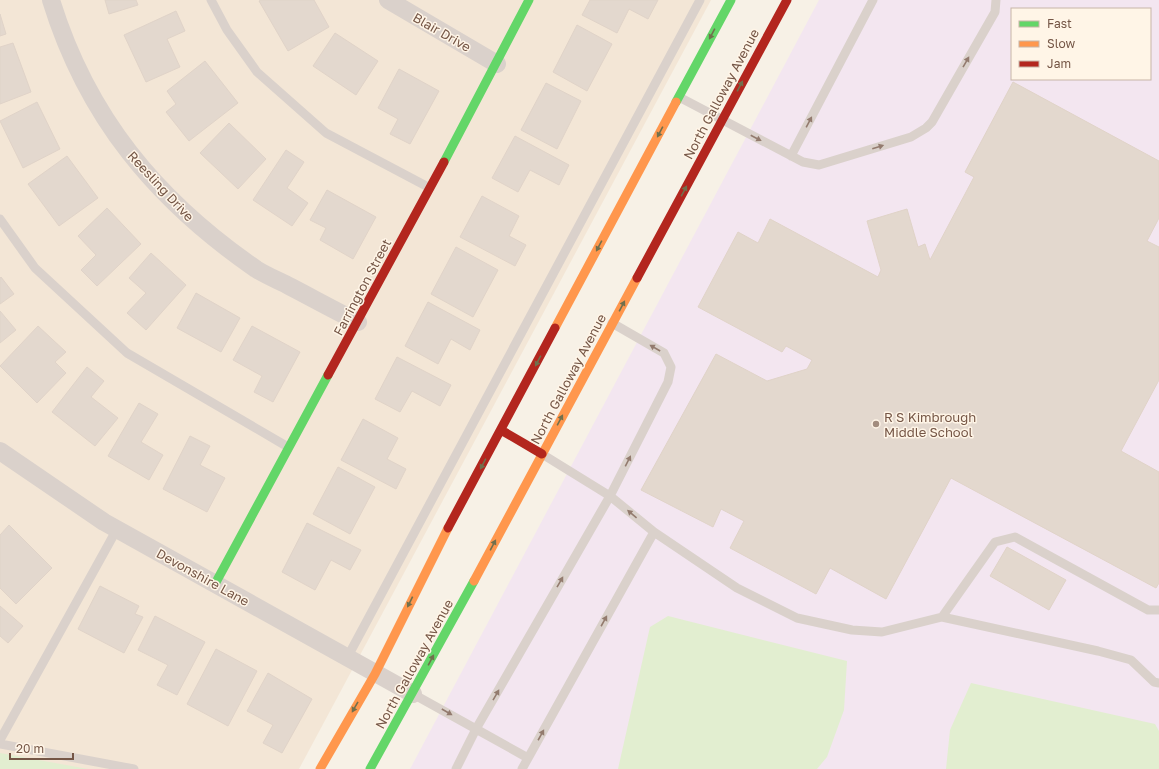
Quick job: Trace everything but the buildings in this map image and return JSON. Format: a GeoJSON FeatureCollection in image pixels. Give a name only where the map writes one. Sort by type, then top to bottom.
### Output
{"type":"FeatureCollection","features":[{"type":"Feature","properties":{"kind":"main road","name":"Farrington Street"},"geometry":{"type":"LineString","coordinates":[[215,584],[288,447],[358,322],[529,0]]}},
{"type":"Feature","properties":{"kind":"main road"},"geometry":{"type":"LineString","coordinates":[[320,769],[375,674],[428,567],[731,0]]}},
{"type":"Feature","properties":{"kind":"main road","name":"North Galloway Avenue"},"geometry":{"type":"LineString","coordinates":[[370,769],[413,694],[787,0]]}},
{"type":"Feature","properties":{"kind":"main road"},"geometry":{"type":"LineString","coordinates":[[501,430],[542,454]]}},
{"type":"Feature","properties":{"kind":"street","name":"Reesling Drive"},"geometry":{"type":"LineString","coordinates":[[50,0],[62,37],[90,95],[120,142],[171,200],[194,222],[258,270],[358,322]]}},
{"type":"Feature","properties":{"kind":"street","name":"Blair Drive"},"geometry":{"type":"LineString","coordinates":[[388,0],[496,64]]}},
{"type":"Feature","properties":{"kind":"street","name":"Devonshire Lane"},"geometry":{"type":"LineString","coordinates":[[0,452],[117,529],[413,694]]}},
{"type":"Feature","properties":{"kind":"lane"},"geometry":{"type":"LineString","coordinates":[[211,0],[227,30],[257,72],[326,133],[430,188]]}},
{"type":"Feature","properties":{"kind":"lane"},"geometry":{"type":"LineString","coordinates":[[347,658],[700,0]]}},
{"type":"Feature","properties":{"kind":"lane"},"geometry":{"type":"LineString","coordinates":[[791,156],[873,0]]}},
{"type":"Feature","properties":{"kind":"lane"},"geometry":{"type":"LineString","coordinates":[[679,97],[803,162],[819,165],[911,137],[926,128],[932,122],[995,12],[996,0]]}},
{"type":"Feature","properties":{"kind":"lane"},"geometry":{"type":"LineString","coordinates":[[0,219],[35,268],[127,353],[288,447]]}},
{"type":"Feature","properties":{"kind":"lane"},"geometry":{"type":"LineString","coordinates":[[456,769],[476,729],[610,496],[668,382],[671,367],[664,353],[612,323]]}},
{"type":"Feature","properties":{"kind":"lane"},"geometry":{"type":"LineString","coordinates":[[542,454],[610,496],[654,532],[737,588],[797,618],[852,630],[882,632],[942,617],[1098,651],[1130,660],[1154,682],[1159,682]]}},
{"type":"Feature","properties":{"kind":"lane"},"geometry":{"type":"LineString","coordinates":[[0,740],[117,529]]}},
{"type":"Feature","properties":{"kind":"lane"},"geometry":{"type":"LineString","coordinates":[[522,769],[654,532]]}},
{"type":"Feature","properties":{"kind":"lane"},"geometry":{"type":"LineString","coordinates":[[942,617],[995,542],[1015,537],[1148,610],[1159,610]]}},
{"type":"Feature","properties":{"kind":"lane"},"geometry":{"type":"LineString","coordinates":[[413,694],[528,758]]}},
{"type":"Feature","properties":{"kind":"lane"},"geometry":{"type":"LineString","coordinates":[[0,744],[134,769]]}},
{"type":"Feature","properties":{"kind":"shaded area"},"geometry":{"type":"Polygon","coordinates":[[[0,0],[711,0],[299,769],[0,769],[0,0]]]}},
{"type":"Feature","properties":{"kind":"shaded area","name":"R S Kimbrough Middle School"},"geometry":{"type":"Polygon","coordinates":[[[819,0],[1159,0],[1159,769],[410,769],[819,0]]]}},
{"type":"Feature","properties":{"kind":"green space"},"geometry":{"type":"Polygon","coordinates":[[[668,616],[847,661],[844,710],[827,757],[817,769],[618,769],[650,627],[668,616]]]}},
{"type":"Feature","properties":{"kind":"green space"},"geometry":{"type":"Polygon","coordinates":[[[971,683],[1155,724],[1159,731],[1159,769],[946,769],[950,730],[971,683]]]}},
{"type":"Feature","properties":{"kind":"green space"},"geometry":{"type":"Polygon","coordinates":[[[0,753],[88,769],[0,769],[0,753]]]}},
{"type":"Feature","properties":{"kind":"traffic: fast"},"geometry":{"type":"LineString","coordinates":[[444,162],[529,0]]}},
{"type":"Feature","properties":{"kind":"traffic: fast"},"geometry":{"type":"LineString","coordinates":[[676,102],[731,0]]}},
{"type":"Feature","properties":{"kind":"traffic: fast"},"geometry":{"type":"LineString","coordinates":[[215,584],[328,375]]}},
{"type":"Feature","properties":{"kind":"traffic: fast"},"geometry":{"type":"LineString","coordinates":[[370,769],[474,581]]}},
{"type":"Feature","properties":{"kind":"traffic: slow"},"geometry":{"type":"LineString","coordinates":[[555,328],[676,102]]}},
{"type":"Feature","properties":{"kind":"traffic: slow"},"geometry":{"type":"LineString","coordinates":[[474,581],[637,278]]}},
{"type":"Feature","properties":{"kind":"traffic: slow"},"geometry":{"type":"LineString","coordinates":[[320,769],[375,674],[448,528]]}},
{"type":"Feature","properties":{"kind":"traffic: jam"},"geometry":{"type":"LineString","coordinates":[[637,278],[787,0]]}},
{"type":"Feature","properties":{"kind":"traffic: jam"},"geometry":{"type":"LineString","coordinates":[[328,375],[444,162]]}},
{"type":"Feature","properties":{"kind":"traffic: jam"},"geometry":{"type":"LineString","coordinates":[[448,528],[555,328]]}},
{"type":"Feature","properties":{"kind":"traffic: jam"},"geometry":{"type":"LineString","coordinates":[[501,430],[542,454]]}},
{"type":"Feature","properties":{"kind":"place","name":"R S Kimbrough Middle School"},"geometry":{"type":"Point","coordinates":[876,424]}}]}
